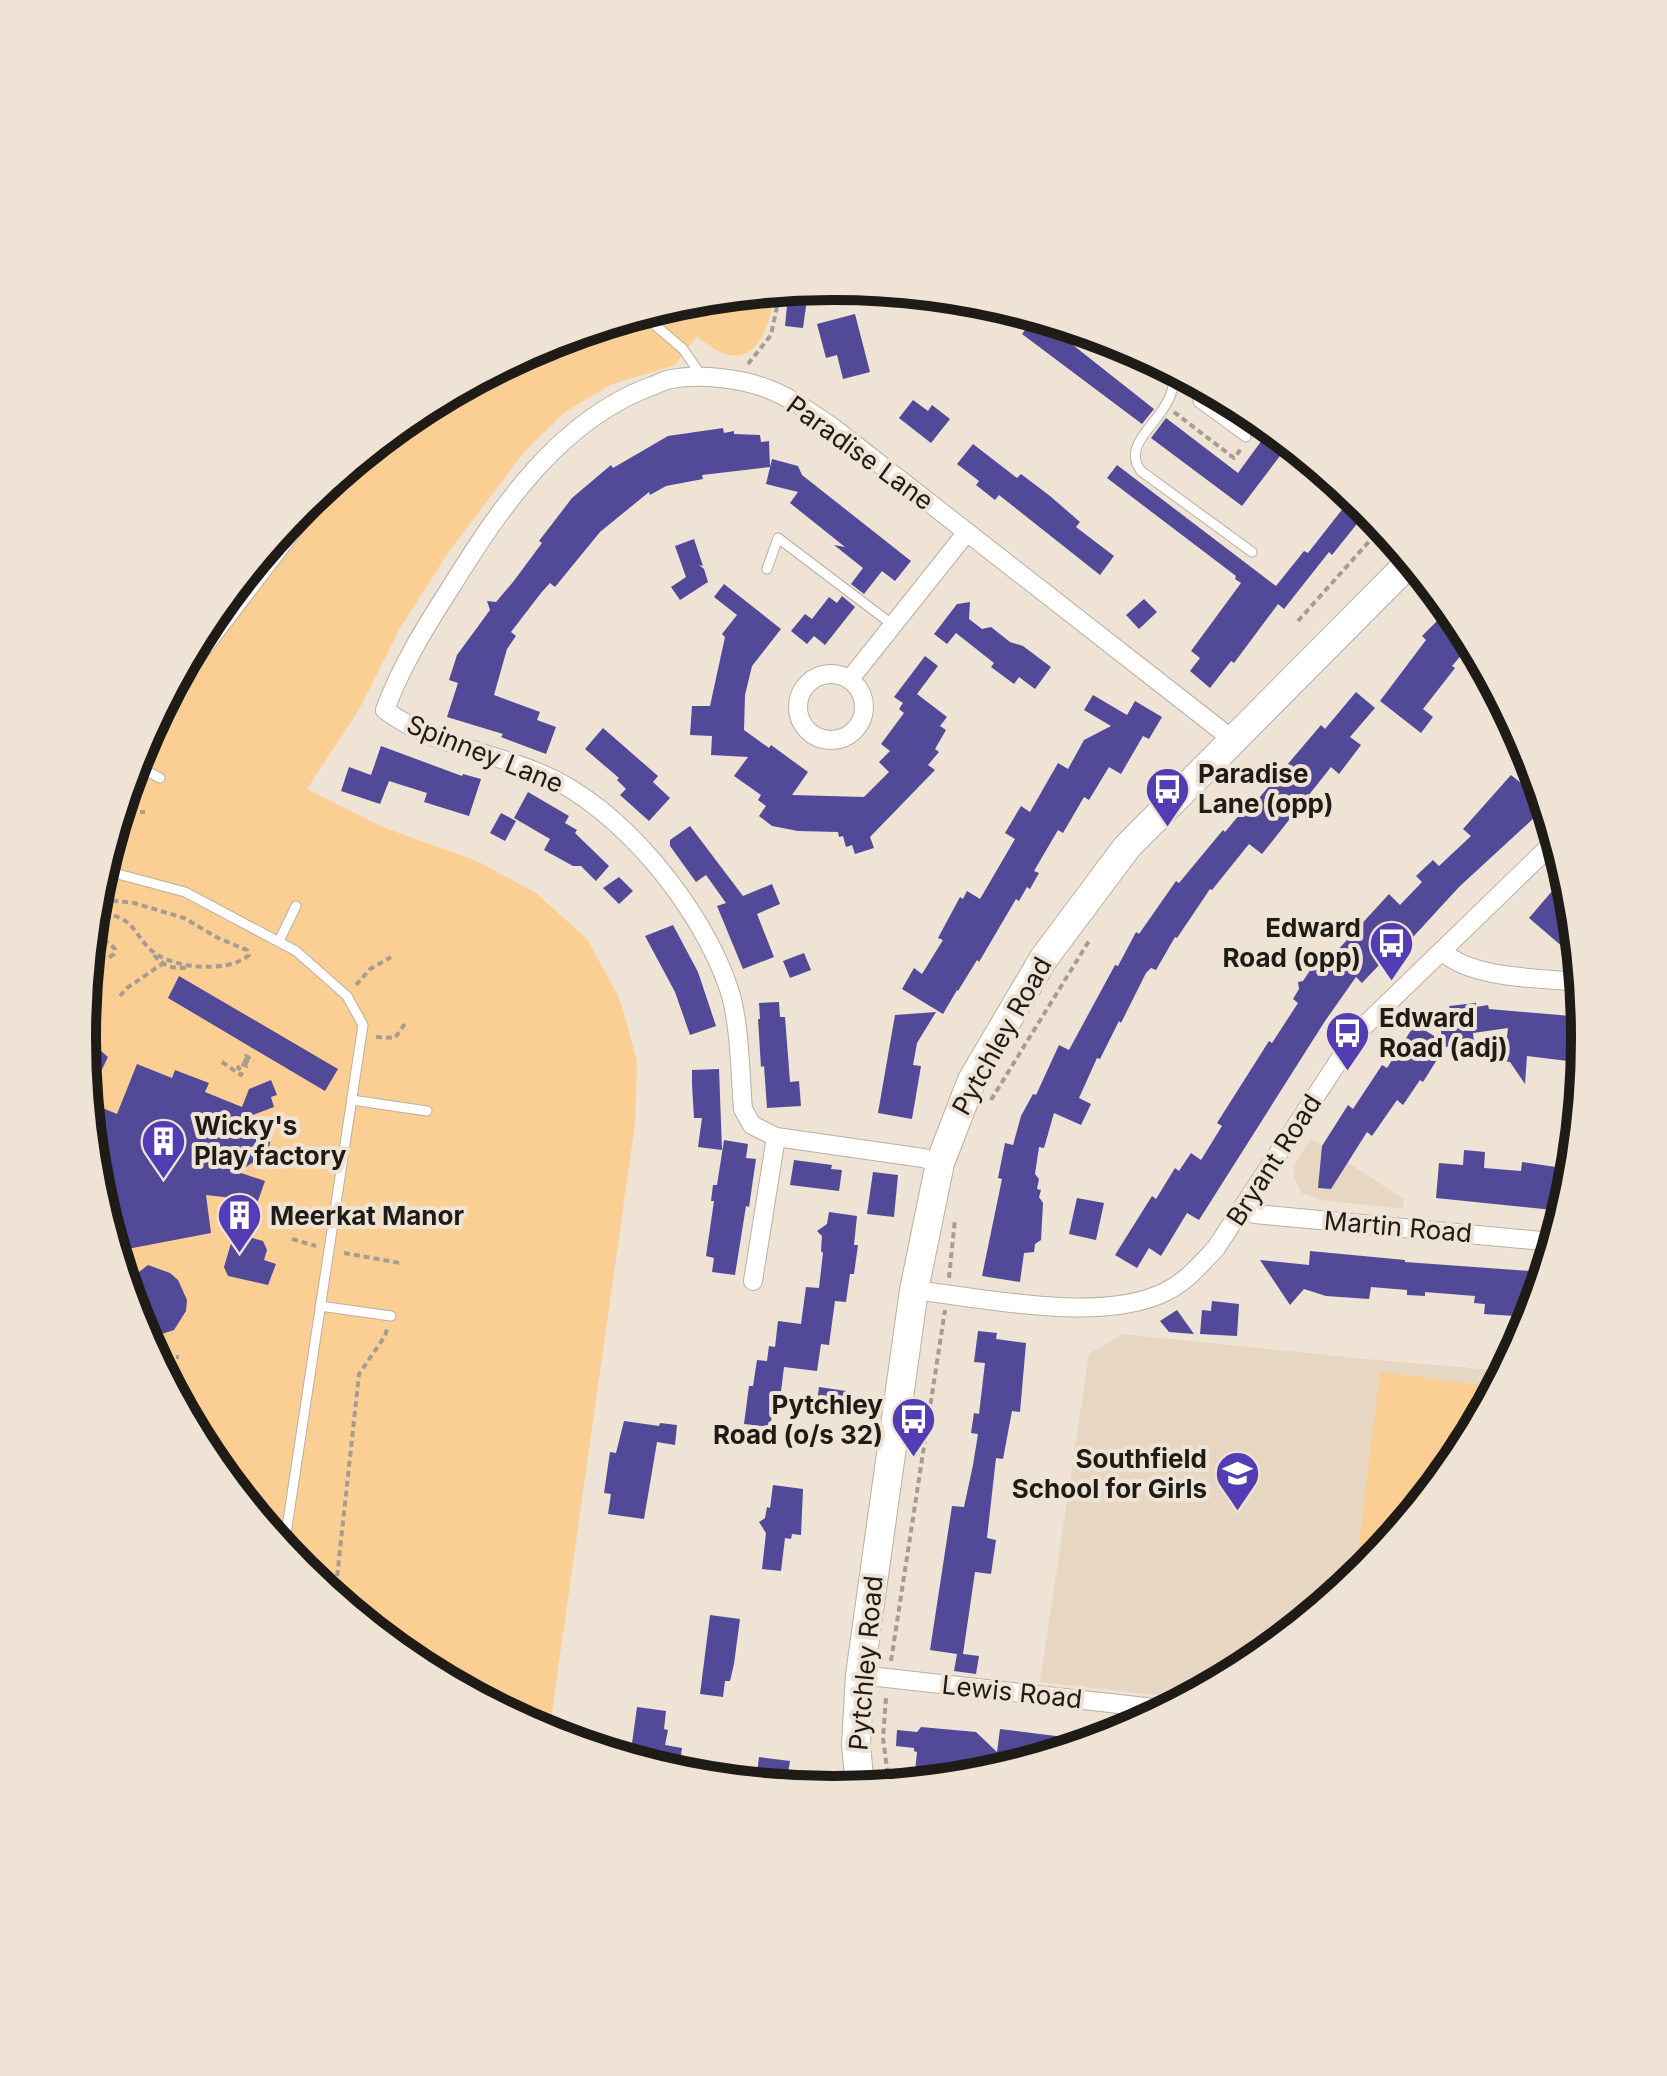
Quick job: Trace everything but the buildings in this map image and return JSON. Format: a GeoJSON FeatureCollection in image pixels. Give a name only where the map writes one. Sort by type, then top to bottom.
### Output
{"type":"FeatureCollection","features":[{"type":"Feature","properties":{"kind":"main road","name":"Pytchley Road"},"geometry":{"type":"LineString","coordinates":[[859,1775],[856,1745],[860,1675],[914,1290],[940,1163],[972,1080],[1044,958],[1127,847],[1403,569]]}},
{"type":"Feature","properties":{"kind":"street","name":"Paradise Lane"},"geometry":{"type":"LineString","coordinates":[[385,710],[396,679],[477,546],[513,495],[551,453],[594,416],[625,396],[671,379],[703,378],[768,389],[831,426],[1232,739]]}},
{"type":"Feature","properties":{"kind":"street"},"geometry":{"type":"LineString","coordinates":[[850,679],[967,532]]}},
{"type":"Feature","properties":{"kind":"street","name":"Spinney Lane"},"geometry":{"type":"LineString","coordinates":[[385,710],[407,726],[436,739],[543,774],[582,796],[635,842],[680,896],[708,942],[730,990],[743,1109],[752,1125],[776,1137],[940,1163]]}},
{"type":"Feature","properties":{"kind":"street","name":"Bryant Road"},"geometry":{"type":"LineString","coordinates":[[914,1290],[1084,1308],[1141,1301],[1188,1278],[1216,1248],[1357,1033],[1547,849]]}},
{"type":"Feature","properties":{"kind":"street"},"geometry":{"type":"LineString","coordinates":[[1442,951],[1452,960],[1487,971],[1568,981]]}},
{"type":"Feature","properties":{"kind":"street"},"geometry":{"type":"LineString","coordinates":[[753,1281],[776,1137]]}},
{"type":"Feature","properties":{"kind":"street","name":"Martin Road"},"geometry":{"type":"LineString","coordinates":[[1244,1206],[1255,1214],[1542,1241]]}},
{"type":"Feature","properties":{"kind":"street","name":"Lewis Road"},"geometry":{"type":"LineString","coordinates":[[860,1675],[1143,1707]]}},
{"type":"Feature","properties":{"kind":"lane"},"geometry":{"type":"LineString","coordinates":[[653,324],[683,349],[703,378]]}},
{"type":"Feature","properties":{"kind":"lane"},"geometry":{"type":"LineString","coordinates":[[1173,384],[1166,406],[1134,450],[1134,462],[1141,471],[1252,552]]}},
{"type":"Feature","properties":{"kind":"lane"},"geometry":{"type":"LineString","coordinates":[[1198,397],[1198,402],[1246,437]]}},
{"type":"Feature","properties":{"kind":"lane"},"geometry":{"type":"LineString","coordinates":[[207,650],[293,537]]}},
{"type":"Feature","properties":{"kind":"lane"},"geometry":{"type":"LineString","coordinates":[[767,569],[778,538],[893,625]]}},
{"type":"Feature","properties":{"kind":"lane"},"geometry":{"type":"LineString","coordinates":[[146,771],[160,778]]}},
{"type":"Feature","properties":{"kind":"lane"},"geometry":{"type":"LineString","coordinates":[[115,873],[185,892],[296,951],[347,996],[363,1025],[286,1532]]}},
{"type":"Feature","properties":{"kind":"lane"},"geometry":{"type":"LineString","coordinates":[[279,941],[296,906]]}},
{"type":"Feature","properties":{"kind":"lane"},"geometry":{"type":"LineString","coordinates":[[352,1100],[427,1111]]}},
{"type":"Feature","properties":{"kind":"lane"},"geometry":{"type":"LineString","coordinates":[[320,1306],[391,1316]]}},
{"type":"Feature","properties":{"kind":"path"},"geometry":{"type":"LineString","coordinates":[[734,381],[771,335],[778,303]]}},
{"type":"Feature","properties":{"kind":"path"},"geometry":{"type":"LineString","coordinates":[[1298,621],[1373,537]]}},
{"type":"Feature","properties":{"kind":"path"},"geometry":{"type":"LineString","coordinates":[[131,813],[145,812]]}},
{"type":"Feature","properties":{"kind":"path"},"geometry":{"type":"LineString","coordinates":[[109,900],[134,903],[184,918],[218,938],[247,950],[249,955],[209,968],[167,960],[150,950]]}},
{"type":"Feature","properties":{"kind":"path"},"geometry":{"type":"LineString","coordinates":[[106,918],[113,915],[129,921],[162,964],[179,969],[193,966]]}},
{"type":"Feature","properties":{"kind":"path"},"geometry":{"type":"LineString","coordinates":[[988,1107],[1090,939]]}},
{"type":"Feature","properties":{"kind":"path"},"geometry":{"type":"LineString","coordinates":[[101,956],[108,958],[115,949],[102,941]]}},
{"type":"Feature","properties":{"kind":"path"},"geometry":{"type":"LineString","coordinates":[[347,996],[370,969],[391,957]]}},
{"type":"Feature","properties":{"kind":"path"},"geometry":{"type":"LineString","coordinates":[[120,996],[162,964]]}},
{"type":"Feature","properties":{"kind":"path"},"geometry":{"type":"LineString","coordinates":[[362,1037],[395,1038],[406,1022]]}},
{"type":"Feature","properties":{"kind":"path"},"geometry":{"type":"LineString","coordinates":[[222,1062],[241,1075],[243,1071],[238,1068],[241,1063],[247,1066],[249,1063],[243,1059],[246,1056],[254,1061]]}},
{"type":"Feature","properties":{"kind":"path"},"geometry":{"type":"LineString","coordinates":[[948,1284],[955,1218]]}},
{"type":"Feature","properties":{"kind":"path"},"geometry":{"type":"LineString","coordinates":[[292,1239],[329,1250],[400,1263]]}},
{"type":"Feature","properties":{"kind":"path"},"geometry":{"type":"LineString","coordinates":[[889,1671],[946,1305]]}},
{"type":"Feature","properties":{"kind":"path"},"geometry":{"type":"LineString","coordinates":[[337,1582],[359,1374],[385,1336],[391,1316]]}},
{"type":"Feature","properties":{"kind":"path"},"geometry":{"type":"LineString","coordinates":[[169,1357],[179,1357]]}},
{"type":"Feature","properties":{"kind":"path"},"geometry":{"type":"LineString","coordinates":[[887,1687],[883,1738],[888,1773]]}},
{"type":"Feature","properties":{"kind":"shaded area"},"geometry":{"type":"Polygon","coordinates":[[[773,303],[767,327],[752,350],[741,355],[729,355],[714,349],[697,336],[675,365],[610,385],[564,413],[525,451],[448,553],[400,628],[357,713],[307,789],[385,828],[477,861],[536,893],[587,939],[619,997],[637,1060],[635,1124],[551,1719],[465,1677],[385,1623],[347,1592],[279,1524],[248,1487],[195,1407],[152,1320],[135,1275],[110,1182],[102,1134],[96,1038],[102,942],[121,847],[135,801],[172,712],[220,628],[248,589],[312,517],[347,484],[424,425],[507,377],[596,340],[643,326],[690,315],[773,303]]]}},
{"type":"Feature","properties":{"kind":"shaded area"},"geometry":{"type":"Polygon","coordinates":[[[1311,1139],[1404,1199],[1403,1209],[1320,1200],[1302,1193],[1294,1179],[1295,1164],[1311,1139]]]}},
{"type":"Feature","properties":{"kind":"shaded area","name":"Southfield School for Girls"},"geometry":{"type":"Polygon","coordinates":[[[1123,1334],[1492,1370],[1447,1448],[1419,1487],[1355,1559],[1282,1623],[1202,1677],[1166,1696],[1040,1682],[1089,1354],[1123,1334]]]}},
{"type":"Feature","properties":{"kind":"shaded area"},"geometry":{"type":"Polygon","coordinates":[[[1380,1372],[1481,1385],[1472,1407],[1419,1487],[1358,1556],[1380,1372]]]}},
{"type":"Feature","properties":{"kind":"place","name":"Paradise Lane (opp)"},"geometry":{"type":"Point","coordinates":[1167,828]}},
{"type":"Feature","properties":{"kind":"place","name":"Edward Road (opp)"},"geometry":{"type":"Point","coordinates":[1392,982]}},
{"type":"Feature","properties":{"kind":"place","name":"Edward Road (adj)"},"geometry":{"type":"Point","coordinates":[1348,1072]}},
{"type":"Feature","properties":{"kind":"place","name":"Wicky's Play factory"},"geometry":{"type":"Point","coordinates":[163,1180]}},
{"type":"Feature","properties":{"kind":"place","name":"Meerkat Manor"},"geometry":{"type":"Point","coordinates":[239,1255]}},
{"type":"Feature","properties":{"kind":"place","name":"Pytchley Road (o/s 32)"},"geometry":{"type":"Point","coordinates":[914,1459]}},
{"type":"Feature","properties":{"kind":"place","name":"Southfield School for Girls"},"geometry":{"type":"Point","coordinates":[1238,1513]}}]}
